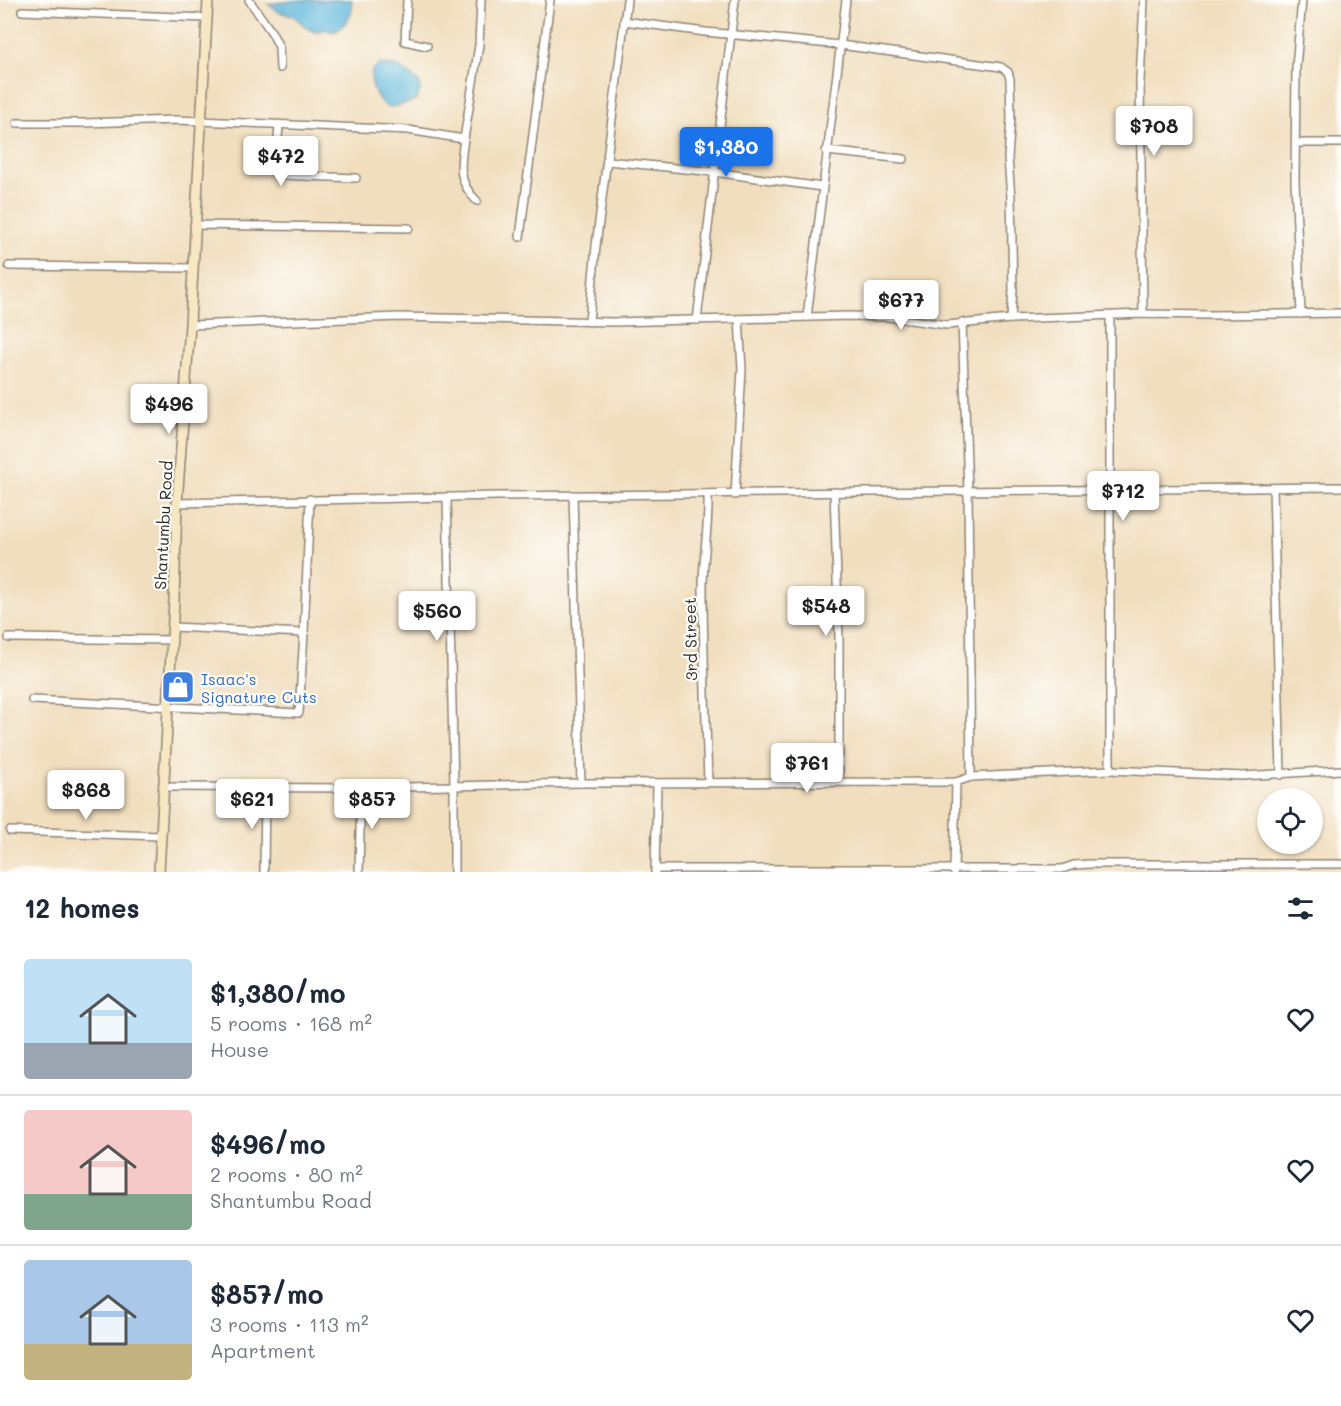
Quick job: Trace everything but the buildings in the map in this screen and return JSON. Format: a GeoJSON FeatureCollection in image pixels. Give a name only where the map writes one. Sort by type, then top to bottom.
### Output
{"type":"FeatureCollection","features":[{"type":"Feature","properties":{"kind":"street","name":"Shantumbu Road"},"geometry":{"type":"LineString","coordinates":[[159,872],[177,503],[190,325],[208,0]]}},
{"type":"Feature","properties":{"kind":"street"},"geometry":{"type":"LineString","coordinates":[[249,0],[279,47],[280,68]]}},
{"type":"Feature","properties":{"kind":"street"},"geometry":{"type":"LineString","coordinates":[[407,0],[405,40],[427,46]]}},
{"type":"Feature","properties":{"kind":"street"},"geometry":{"type":"LineString","coordinates":[[477,201],[462,182],[461,154],[479,45],[481,0]]}},
{"type":"Feature","properties":{"kind":"street"},"geometry":{"type":"LineString","coordinates":[[520,237],[550,0]]}},
{"type":"Feature","properties":{"kind":"street"},"geometry":{"type":"LineString","coordinates":[[590,322],[596,246],[627,0]]}},
{"type":"Feature","properties":{"kind":"street"},"geometry":{"type":"LineString","coordinates":[[697,320],[735,0]]}},
{"type":"Feature","properties":{"kind":"street"},"geometry":{"type":"LineString","coordinates":[[807,317],[846,0]]}},
{"type":"Feature","properties":{"kind":"street"},"geometry":{"type":"LineString","coordinates":[[1143,314],[1140,81],[1144,0]]}},
{"type":"Feature","properties":{"kind":"street"},"geometry":{"type":"LineString","coordinates":[[1301,314],[1295,181],[1296,67],[1302,0]]}},
{"type":"Feature","properties":{"kind":"street"},"geometry":{"type":"LineString","coordinates":[[22,11],[207,18]]}},
{"type":"Feature","properties":{"kind":"street"},"geometry":{"type":"LineString","coordinates":[[624,21],[840,45],[1001,67],[1008,72],[1011,79],[1008,158],[1013,290],[1011,319]]}},
{"type":"Feature","properties":{"kind":"street"},"geometry":{"type":"LineString","coordinates":[[17,123],[153,120],[400,129],[464,139]]}},
{"type":"Feature","properties":{"kind":"street"},"geometry":{"type":"LineString","coordinates":[[279,126],[275,173],[278,175],[356,178]]}},
{"type":"Feature","properties":{"kind":"street"},"geometry":{"type":"LineString","coordinates":[[1296,143],[1341,143]]}},
{"type":"Feature","properties":{"kind":"street"},"geometry":{"type":"LineString","coordinates":[[826,151],[904,159]]}},
{"type":"Feature","properties":{"kind":"street"},"geometry":{"type":"LineString","coordinates":[[608,161],[714,172],[822,187]]}},
{"type":"Feature","properties":{"kind":"street"},"geometry":{"type":"LineString","coordinates":[[194,225],[409,228]]}},
{"type":"Feature","properties":{"kind":"street"},"geometry":{"type":"LineString","coordinates":[[9,266],[192,268]]}},
{"type":"Feature","properties":{"kind":"street"},"geometry":{"type":"LineString","coordinates":[[190,325],[399,317],[590,322],[888,317],[947,325],[1011,319],[1143,314],[1341,313]]}},
{"type":"Feature","properties":{"kind":"street"},"geometry":{"type":"LineString","coordinates":[[1110,316],[1110,770]]}},
{"type":"Feature","properties":{"kind":"street"},"geometry":{"type":"LineString","coordinates":[[735,495],[742,369],[739,319]]}},
{"type":"Feature","properties":{"kind":"street"},"geometry":{"type":"LineString","coordinates":[[962,322],[968,491],[970,777]]}},
{"type":"Feature","properties":{"kind":"street"},"geometry":{"type":"LineString","coordinates":[[177,503],[573,495],[1341,487]]}},
{"type":"Feature","properties":{"kind":"street"},"geometry":{"type":"LineString","coordinates":[[1273,488],[1281,775]]}},
{"type":"Feature","properties":{"kind":"street"},"geometry":{"type":"LineString","coordinates":[[834,492],[839,649],[839,781]]}},
{"type":"Feature","properties":{"kind":"street"},"geometry":{"type":"LineString","coordinates":[[573,495],[581,783]]}},
{"type":"Feature","properties":{"kind":"street","name":"3rd Street"},"geometry":{"type":"LineString","coordinates":[[708,495],[703,662],[708,782]]}},
{"type":"Feature","properties":{"kind":"street"},"geometry":{"type":"LineString","coordinates":[[447,498],[454,872]]}},
{"type":"Feature","properties":{"kind":"street"},"geometry":{"type":"LineString","coordinates":[[32,700],[299,713],[310,499]]}},
{"type":"Feature","properties":{"kind":"street"},"geometry":{"type":"LineString","coordinates":[[172,627],[304,633]]}},
{"type":"Feature","properties":{"kind":"street"},"geometry":{"type":"LineString","coordinates":[[9,638],[171,640]]}},
{"type":"Feature","properties":{"kind":"street"},"geometry":{"type":"LineString","coordinates":[[164,787],[361,788],[581,783],[956,782],[970,777],[1110,770],[1243,776],[1341,770]]}},
{"type":"Feature","properties":{"kind":"street"},"geometry":{"type":"LineString","coordinates":[[954,871],[956,782]]}},
{"type":"Feature","properties":{"kind":"street"},"geometry":{"type":"LineString","coordinates":[[657,784],[655,871],[1062,870],[1074,865],[1090,864],[1294,868],[1341,864]]}},
{"type":"Feature","properties":{"kind":"street"},"geometry":{"type":"LineString","coordinates":[[264,872],[265,788]]}},
{"type":"Feature","properties":{"kind":"street"},"geometry":{"type":"LineString","coordinates":[[359,872],[361,788]]}},
{"type":"Feature","properties":{"kind":"street"},"geometry":{"type":"LineString","coordinates":[[10,831],[161,836]]}},
{"type":"Feature","properties":{"kind":"water"},"geometry":{"type":"Polygon","coordinates":[[[299,0],[352,0],[352,10],[346,22],[335,32],[325,29],[315,32],[294,16],[279,12],[268,4],[299,0]]]}},
{"type":"Feature","properties":{"kind":"water"},"geometry":{"type":"Polygon","coordinates":[[[380,64],[399,67],[419,82],[420,91],[416,100],[387,107],[383,103],[376,95],[371,81],[372,70],[380,64]]]}},
{"type":"Feature","properties":{"kind":"place","name":"Isaac's Signature Cuts"},"geometry":{"type":"Point","coordinates":[178,687]}}]}
